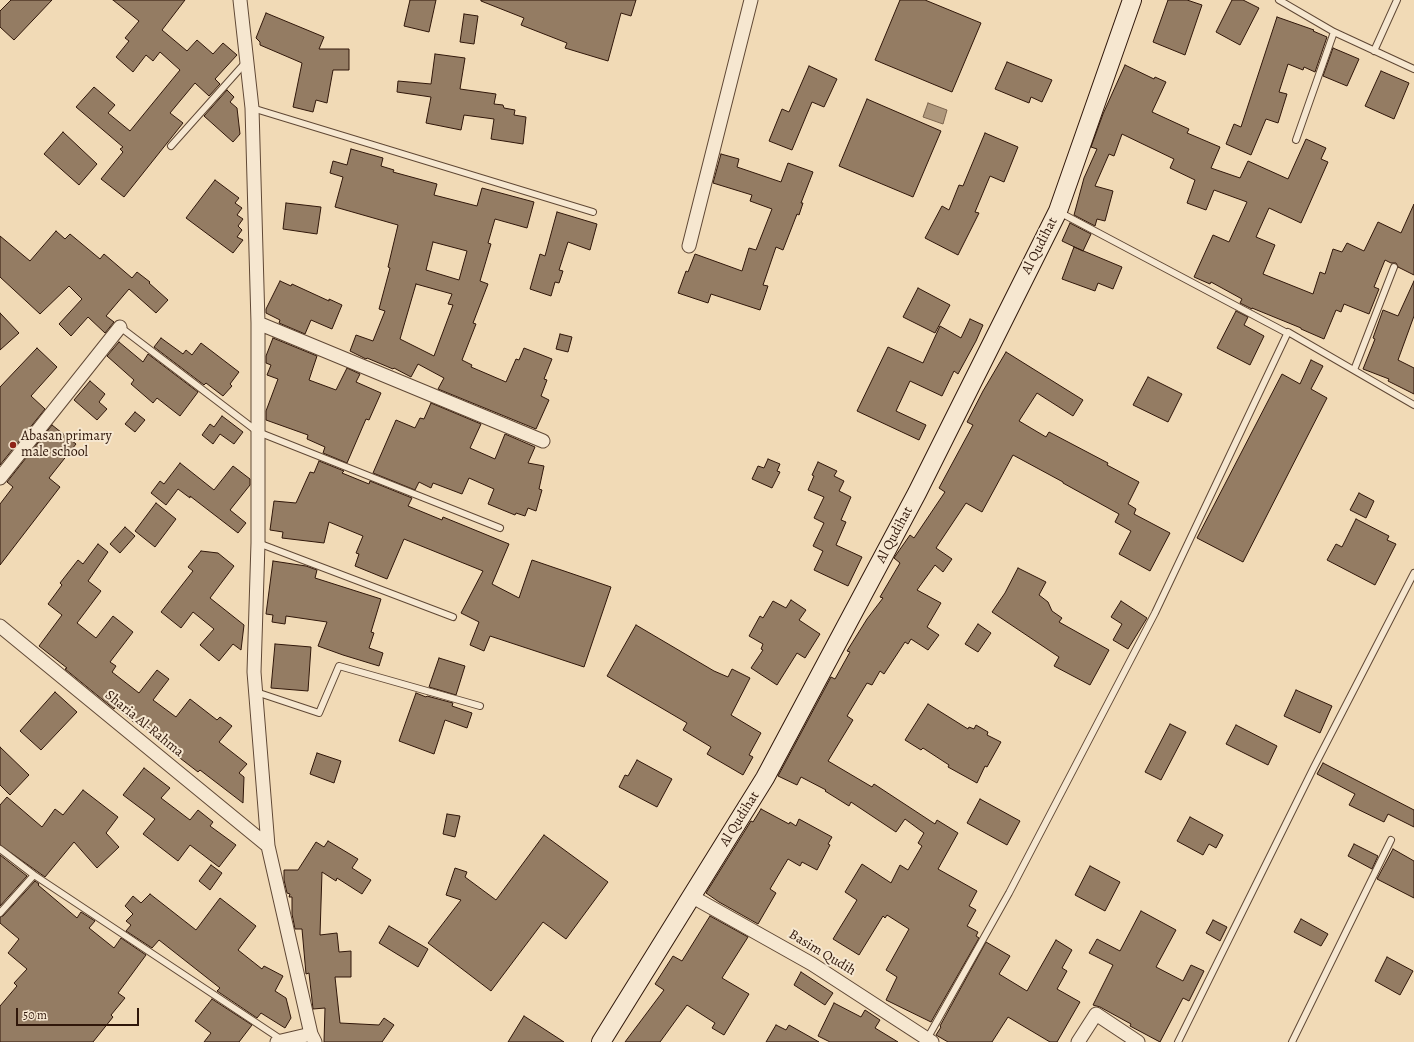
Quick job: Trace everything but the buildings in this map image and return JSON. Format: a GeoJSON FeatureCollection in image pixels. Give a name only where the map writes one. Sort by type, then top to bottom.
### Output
{"type":"FeatureCollection","features":[{"type":"Feature","properties":{"kind":"street"},"geometry":{"type":"LineString","coordinates":[[240,0],[252,108],[258,323],[258,543],[254,672],[268,846],[313,1038],[282,1042]]}},
{"type":"Feature","properties":{"kind":"street"},"geometry":{"type":"LineString","coordinates":[[689,246],[751,0]]}},
{"type":"Feature","properties":{"kind":"street","name":"Al Qudihat"},"geometry":{"type":"LineString","coordinates":[[601,1042],[769,771],[917,493],[1058,211],[1132,0]]}},
{"type":"Feature","properties":{"kind":"street"},"geometry":{"type":"LineString","coordinates":[[258,323],[543,441]]}},
{"type":"Feature","properties":{"kind":"street"},"geometry":{"type":"LineString","coordinates":[[0,478],[120,327]]}},
{"type":"Feature","properties":{"kind":"street","name":"Sharia Al-Rahma"},"geometry":{"type":"LineString","coordinates":[[0,626],[268,846]]}},
{"type":"Feature","properties":{"kind":"street","name":"Basim Qudih"},"geometry":{"type":"LineString","coordinates":[[691,896],[812,964],[930,1041]]}},
{"type":"Feature","properties":{"kind":"street"},"geometry":{"type":"LineString","coordinates":[[1078,1042],[1096,1014],[1138,1042]]}},
{"type":"Feature","properties":{"kind":"lane"},"geometry":{"type":"LineString","coordinates":[[1279,0],[1334,32],[1414,69]]}},
{"type":"Feature","properties":{"kind":"lane"},"geometry":{"type":"LineString","coordinates":[[1374,51],[1397,0]]}},
{"type":"Feature","properties":{"kind":"lane"},"geometry":{"type":"LineString","coordinates":[[1296,140],[1334,32]]}},
{"type":"Feature","properties":{"kind":"lane"},"geometry":{"type":"LineString","coordinates":[[171,146],[247,61]]}},
{"type":"Feature","properties":{"kind":"lane"},"geometry":{"type":"LineString","coordinates":[[252,108],[593,212]]}},
{"type":"Feature","properties":{"kind":"lane"},"geometry":{"type":"LineString","coordinates":[[1058,211],[1287,333],[1288,332],[1414,405]]}},
{"type":"Feature","properties":{"kind":"lane"},"geometry":{"type":"LineString","coordinates":[[1354,370],[1394,266]]}},
{"type":"Feature","properties":{"kind":"lane"},"geometry":{"type":"LineString","coordinates":[[120,327],[258,432],[500,528]]}},
{"type":"Feature","properties":{"kind":"lane"},"geometry":{"type":"LineString","coordinates":[[930,1041],[1009,893],[1155,612],[1288,332]]}},
{"type":"Feature","properties":{"kind":"lane"},"geometry":{"type":"LineString","coordinates":[[258,543],[453,617]]}},
{"type":"Feature","properties":{"kind":"lane"},"geometry":{"type":"LineString","coordinates":[[1178,1042],[1314,767],[1414,573]]}},
{"type":"Feature","properties":{"kind":"lane"},"geometry":{"type":"LineString","coordinates":[[256,692],[319,713],[339,666],[480,706]]}},
{"type":"Feature","properties":{"kind":"lane"},"geometry":{"type":"LineString","coordinates":[[1292,1042],[1391,840]]}},
{"type":"Feature","properties":{"kind":"lane"},"geometry":{"type":"LineString","coordinates":[[0,849],[34,875],[282,1042]]}},
{"type":"Feature","properties":{"kind":"lane"},"geometry":{"type":"LineString","coordinates":[[0,913],[34,875]]}},
{"type":"Feature","properties":{"kind":"shaded area"},"geometry":{"type":"Polygon","coordinates":[[[928,103],[947,110],[943,124],[923,117],[928,103]]]}},
{"type":"Feature","properties":{"kind":"place","name":"Abasan primary male school"},"geometry":{"type":"Point","coordinates":[13,445]}}]}
